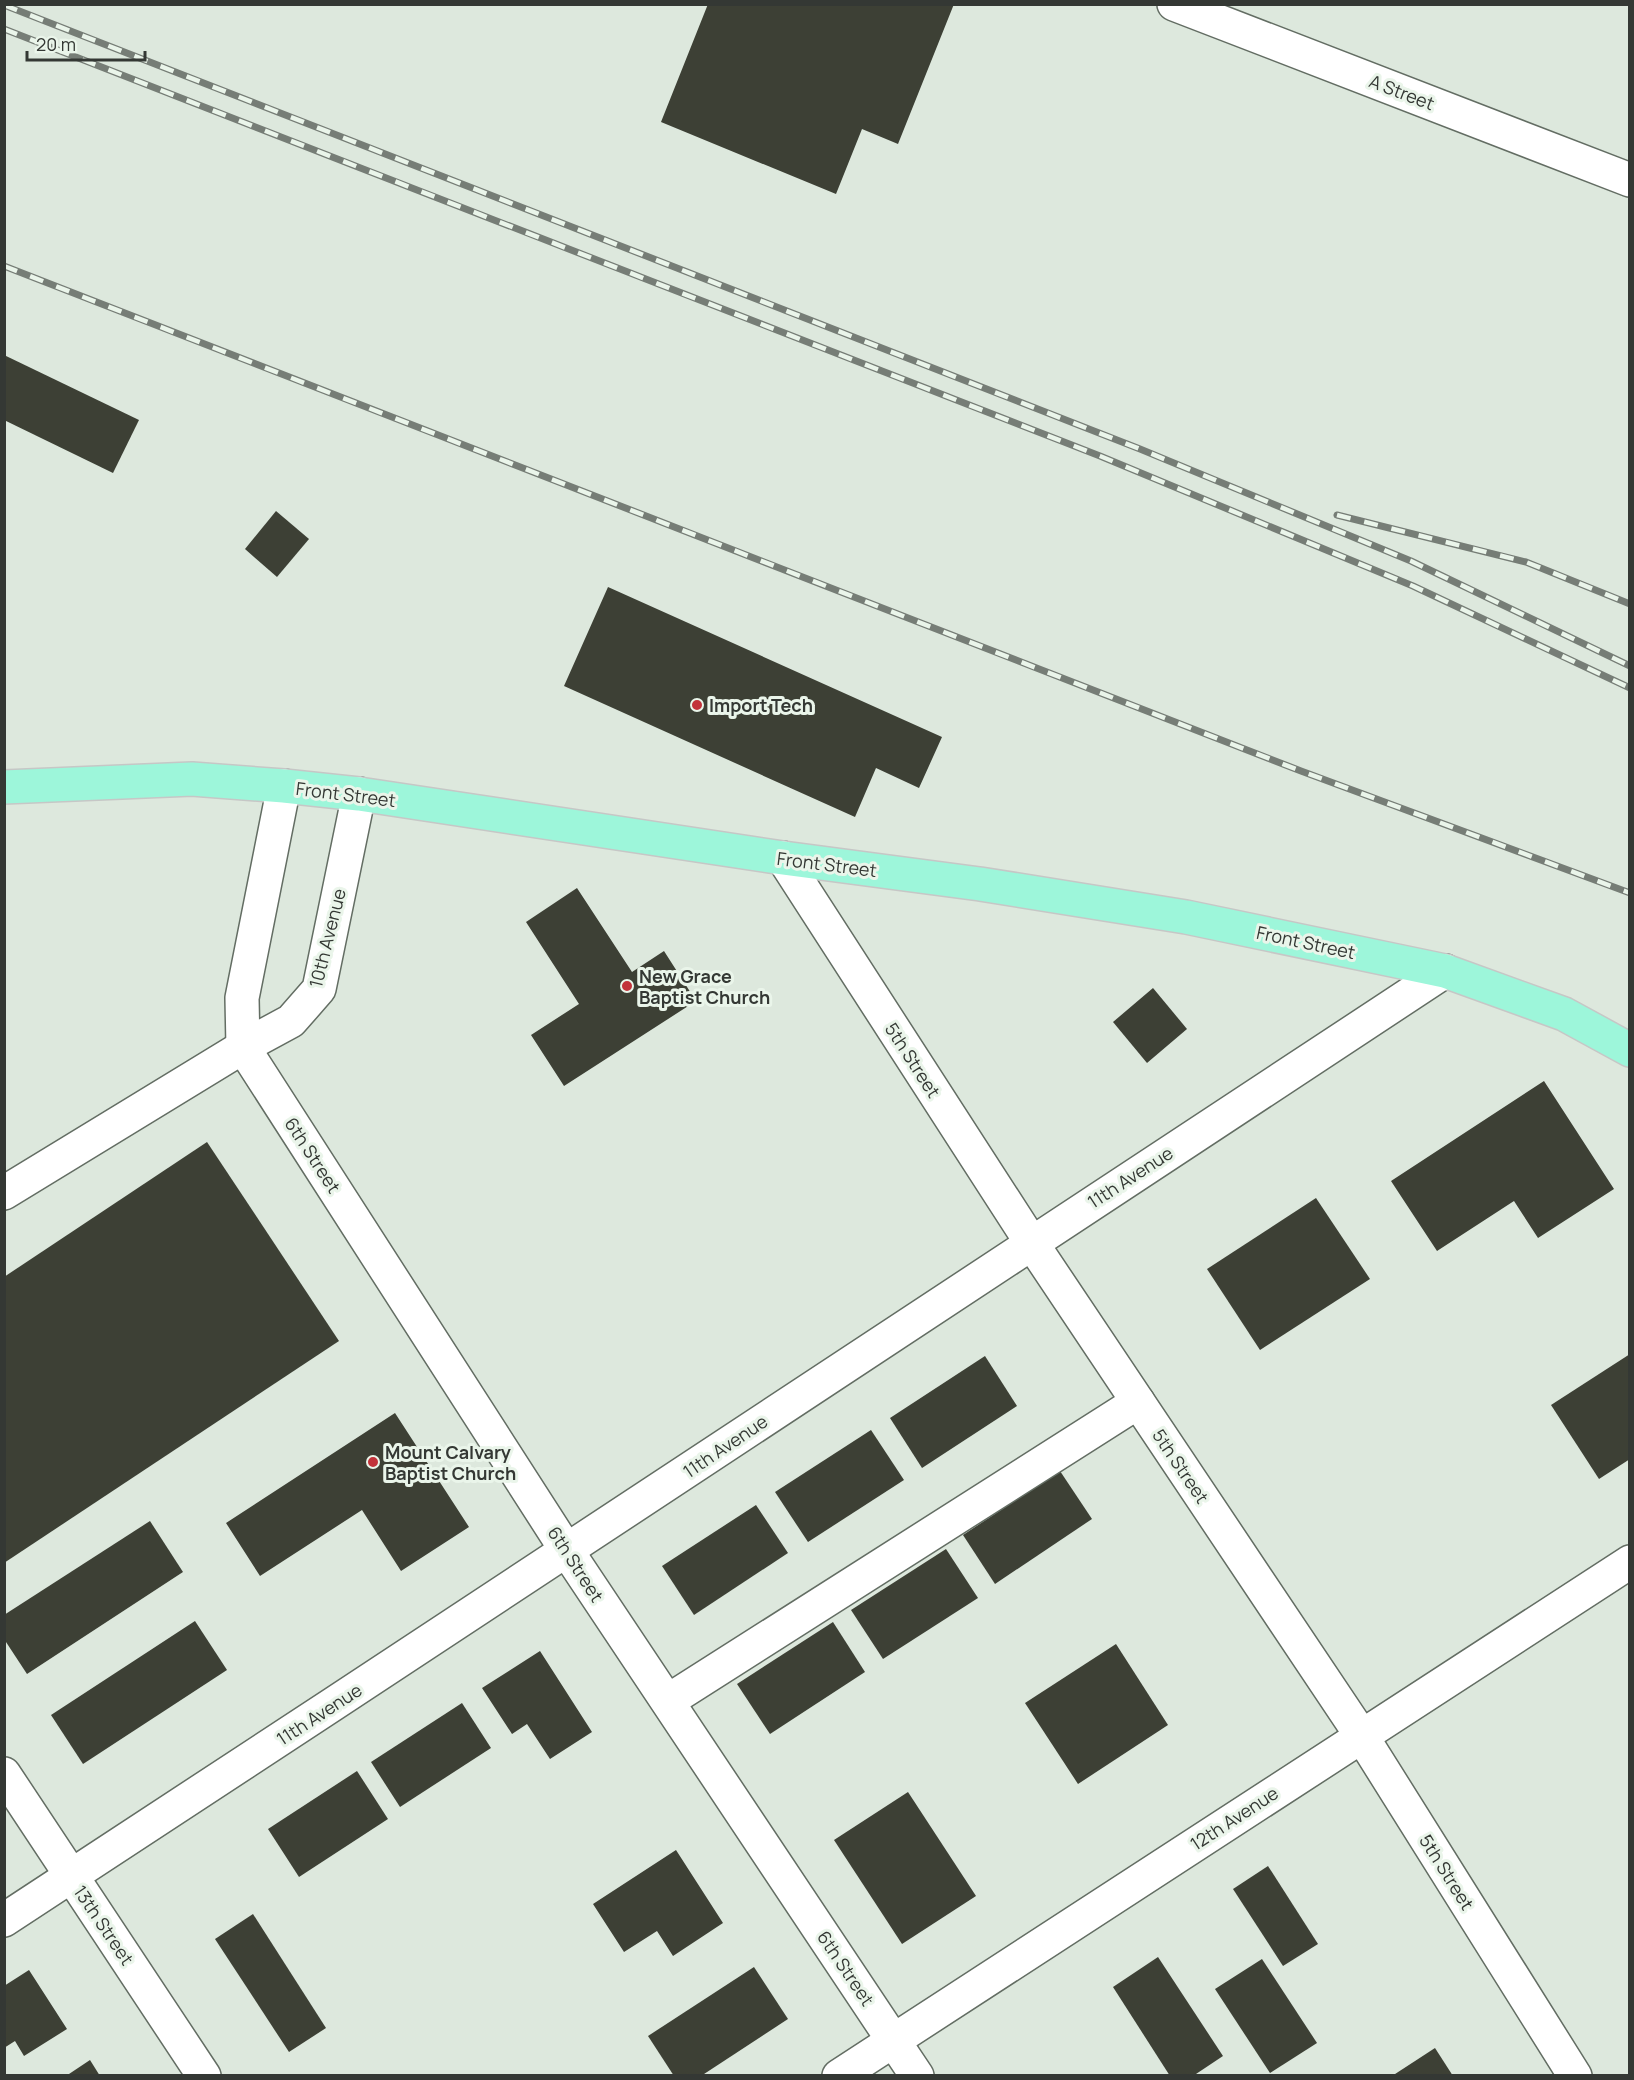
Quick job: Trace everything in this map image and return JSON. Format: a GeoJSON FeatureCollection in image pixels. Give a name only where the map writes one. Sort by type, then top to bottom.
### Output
{"type":"FeatureCollection","features":[{"type":"Feature","properties":{"kind":"main road","name":"Front Street"},"geometry":{"type":"LineString","coordinates":[[4,787],[192,779],[359,794],[783,858],[980,884],[1174,915],[1445,971],[1564,1014],[1629,1050]]}},
{"type":"Feature","properties":{"kind":"street","name":"A Street"},"geometry":{"type":"LineString","coordinates":[[1174,4],[1629,180]]}},
{"type":"Feature","properties":{"kind":"street"},"geometry":{"type":"LineString","coordinates":[[243,1047],[242,998],[284,786]]}},
{"type":"Feature","properties":{"kind":"street","name":"10th Avenue"},"geometry":{"type":"LineString","coordinates":[[4,1193],[243,1047],[291,1021],[319,989],[359,794]]}},
{"type":"Feature","properties":{"kind":"street","name":"5th Street"},"geometry":{"type":"LineString","coordinates":[[783,858],[1031,1242],[1361,1735],[1575,2076]]}},
{"type":"Feature","properties":{"kind":"street","name":"11th Avenue"},"geometry":{"type":"LineString","coordinates":[[4,1920],[1445,971]]}},
{"type":"Feature","properties":{"kind":"street","name":"6th Street"},"geometry":{"type":"LineString","coordinates":[[243,1047],[567,1551],[917,2076]]}},
{"type":"Feature","properties":{"kind":"street"},"geometry":{"type":"LineString","coordinates":[[668,1701],[1138,1402]]}},
{"type":"Feature","properties":{"kind":"street","name":"12th Avenue"},"geometry":{"type":"LineString","coordinates":[[839,2076],[1629,1562]]}},
{"type":"Feature","properties":{"kind":"street","name":"13th Street"},"geometry":{"type":"LineString","coordinates":[[4,1774],[204,2076]]}},
{"type":"Feature","properties":{"kind":"building"},"geometry":{"type":"Polygon","coordinates":[[[708,4],[954,4],[898,144],[862,129],[836,194],[661,122],[708,4]]]}},
{"type":"Feature","properties":{"kind":"building"},"geometry":{"type":"Polygon","coordinates":[[[4,355],[139,420],[113,473],[4,420],[4,355]]]}},
{"type":"Feature","properties":{"kind":"building"},"geometry":{"type":"Polygon","coordinates":[[[276,511],[309,539],[277,577],[245,549],[276,511]]]}},
{"type":"Feature","properties":{"kind":"building"},"geometry":{"type":"Polygon","coordinates":[[[608,587],[942,737],[919,788],[876,768],[855,817],[564,686],[608,587]]]}},
{"type":"Feature","properties":{"kind":"building","name":"New Grace Baptist Church"},"geometry":{"type":"Polygon","coordinates":[[[577,888],[632,972],[664,951],[696,1001],[564,1086],[531,1035],[579,1004],[526,922],[577,888]]]}},
{"type":"Feature","properties":{"kind":"building"},"geometry":{"type":"Polygon","coordinates":[[[1153,988],[1187,1029],[1147,1063],[1113,1022],[1153,988]]]}},
{"type":"Feature","properties":{"kind":"building"},"geometry":{"type":"Polygon","coordinates":[[[1544,1081],[1614,1189],[1538,1238],[1514,1201],[1437,1251],[1391,1181],[1544,1081]]]}},
{"type":"Feature","properties":{"kind":"building"},"geometry":{"type":"Polygon","coordinates":[[[207,1142],[339,1341],[4,1563],[4,1277],[207,1142]]]}},
{"type":"Feature","properties":{"kind":"building"},"geometry":{"type":"Polygon","coordinates":[[[1316,1198],[1370,1279],[1260,1350],[1207,1269],[1316,1198]]]}},
{"type":"Feature","properties":{"kind":"building"},"geometry":{"type":"Polygon","coordinates":[[[1630,1354],[1630,1459],[1599,1479],[1551,1405],[1630,1354]]]}},
{"type":"Feature","properties":{"kind":"building"},"geometry":{"type":"Polygon","coordinates":[[[985,1356],[1017,1406],[922,1468],[890,1418],[985,1356]]]}},
{"type":"Feature","properties":{"kind":"building","name":"Mount Calvary Baptist Church"},"geometry":{"type":"Polygon","coordinates":[[[395,1413],[469,1527],[401,1571],[362,1510],[260,1576],[226,1523],[395,1413]]]}},
{"type":"Feature","properties":{"kind":"building"},"geometry":{"type":"Polygon","coordinates":[[[871,1430],[904,1480],[808,1542],[775,1492],[871,1430]]]}},
{"type":"Feature","properties":{"kind":"building"},"geometry":{"type":"Polygon","coordinates":[[[1060,1471],[1092,1519],[995,1584],[963,1535],[1060,1471]]]}},
{"type":"Feature","properties":{"kind":"building"},"geometry":{"type":"Polygon","coordinates":[[[756,1505],[788,1553],[694,1615],[662,1566],[756,1505]]]}},
{"type":"Feature","properties":{"kind":"building"},"geometry":{"type":"Polygon","coordinates":[[[150,1521],[183,1572],[27,1674],[4,1639],[4,1615],[150,1521]]]}},
{"type":"Feature","properties":{"kind":"building"},"geometry":{"type":"Polygon","coordinates":[[[946,1549],[978,1598],[883,1659],[851,1610],[946,1549]]]}},
{"type":"Feature","properties":{"kind":"building"},"geometry":{"type":"Polygon","coordinates":[[[195,1621],[227,1670],[83,1764],[51,1715],[195,1621]]]}},
{"type":"Feature","properties":{"kind":"building"},"geometry":{"type":"Polygon","coordinates":[[[833,1622],[865,1672],[770,1734],[737,1684],[833,1622]]]}},
{"type":"Feature","properties":{"kind":"building"},"geometry":{"type":"Polygon","coordinates":[[[1116,1644],[1168,1725],[1078,1784],[1025,1703],[1116,1644]]]}},
{"type":"Feature","properties":{"kind":"building"},"geometry":{"type":"Polygon","coordinates":[[[540,1651],[592,1732],[550,1759],[527,1724],[512,1734],[482,1688],[540,1651]]]}},
{"type":"Feature","properties":{"kind":"building"},"geometry":{"type":"Polygon","coordinates":[[[462,1703],[491,1748],[400,1807],[371,1762],[462,1703]]]}},
{"type":"Feature","properties":{"kind":"building"},"geometry":{"type":"Polygon","coordinates":[[[357,1771],[388,1819],[299,1877],[268,1829],[357,1771]]]}},
{"type":"Feature","properties":{"kind":"building"},"geometry":{"type":"Polygon","coordinates":[[[908,1792],[976,1896],[902,1944],[834,1840],[908,1792]]]}},
{"type":"Feature","properties":{"kind":"building"},"geometry":{"type":"Polygon","coordinates":[[[676,1850],[723,1923],[673,1956],[657,1931],[624,1952],[593,1904],[676,1850]]]}},
{"type":"Feature","properties":{"kind":"building"},"geometry":{"type":"Polygon","coordinates":[[[1268,1866],[1318,1944],[1283,1966],[1233,1889],[1268,1866]]]}},
{"type":"Feature","properties":{"kind":"building"},"geometry":{"type":"Polygon","coordinates":[[[253,1914],[326,2028],[289,2052],[215,1939],[253,1914]]]}},
{"type":"Feature","properties":{"kind":"building"},"geometry":{"type":"Polygon","coordinates":[[[1158,1957],[1223,2056],[1193,2076],[1170,2076],[1113,1987],[1158,1957]]]}},
{"type":"Feature","properties":{"kind":"building"},"geometry":{"type":"Polygon","coordinates":[[[1262,1959],[1317,2043],[1270,2073],[1215,1989],[1262,1959]]]}},
{"type":"Feature","properties":{"kind":"building"},"geometry":{"type":"Polygon","coordinates":[[[754,1967],[788,2019],[701,2076],[674,2076],[648,2036],[754,1967]]]}},
{"type":"Feature","properties":{"kind":"building"},"geometry":{"type":"Polygon","coordinates":[[[29,1970],[67,2029],[24,2056],[15,2041],[4,2048],[4,1986],[29,1970]]]}},
{"type":"Feature","properties":{"kind":"building"},"geometry":{"type":"Polygon","coordinates":[[[1435,2048],[1453,2076],[1392,2076],[1435,2048]]]}},
{"type":"Feature","properties":{"kind":"building"},"geometry":{"type":"Polygon","coordinates":[[[90,2060],[100,2076],[66,2076],[90,2060]]]}},
{"type":"Feature","properties":{"kind":"railway"},"geometry":{"type":"LineString","coordinates":[[4,5],[1140,449],[1411,561],[1630,666]]}},
{"type":"Feature","properties":{"kind":"railway"},"geometry":{"type":"LineString","coordinates":[[4,29],[1100,456],[1413,586],[1630,688]]}},
{"type":"Feature","properties":{"kind":"railway"},"geometry":{"type":"LineString","coordinates":[[4,266],[1301,771],[1630,893]]}},
{"type":"Feature","properties":{"kind":"railway"},"geometry":{"type":"LineString","coordinates":[[1337,515],[1526,562],[1630,604]]}},
{"type":"Feature","properties":{"kind":"place","name":"Import Tech"},"geometry":{"type":"Point","coordinates":[697,705]}},
{"type":"Feature","properties":{"kind":"place","name":"New Grace Baptist Church"},"geometry":{"type":"Point","coordinates":[627,986]}},
{"type":"Feature","properties":{"kind":"place","name":"Mount Calvary Baptist Church"},"geometry":{"type":"Point","coordinates":[373,1462]}}]}
